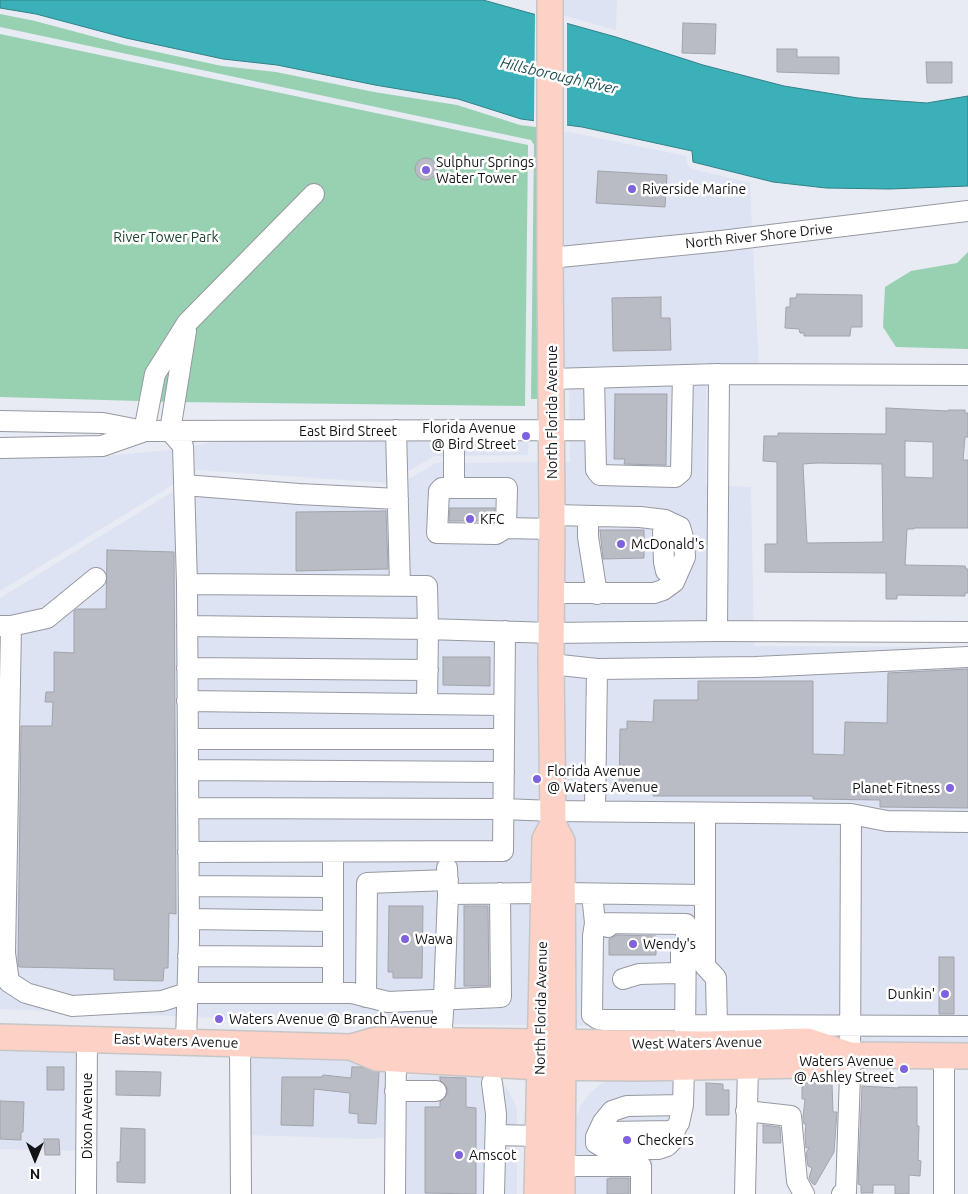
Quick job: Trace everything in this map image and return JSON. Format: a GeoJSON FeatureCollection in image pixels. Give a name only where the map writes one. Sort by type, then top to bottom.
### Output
{"type":"FeatureCollection","features":[{"type":"Feature","properties":{"kind":"main road","name":"North Florida Avenue"},"geometry":{"type":"LineString","coordinates":[[551,6],[550,258],[553,818],[562,841],[552,893],[552,1067],[562,1166],[562,1194]]}},
{"type":"Feature","properties":{"kind":"main road","name":"North Florida Avenue"},"geometry":{"type":"LineString","coordinates":[[552,893],[563,979],[552,1043]]}},
{"type":"Feature","properties":{"kind":"main road","name":"West Waters Avenue"},"geometry":{"type":"LineString","coordinates":[[552,1043],[685,1039],[739,1034],[808,1041],[850,1055]]}},
{"type":"Feature","properties":{"kind":"main road","name":"East Waters Avenue"},"geometry":{"type":"LineString","coordinates":[[1,1036],[351,1047],[376,1040],[552,1043]]}},
{"type":"Feature","properties":{"kind":"main road","name":"West Waters Avenue"},"geometry":{"type":"LineString","coordinates":[[552,1067],[685,1039],[748,1066],[810,1065],[850,1055],[956,1056]]}},
{"type":"Feature","properties":{"kind":"main road","name":"East Waters Avenue"},"geometry":{"type":"LineString","coordinates":[[351,1047],[377,1058],[552,1067]]}},
{"type":"Feature","properties":{"kind":"main road","name":"North Florida Avenue"},"geometry":{"type":"LineString","coordinates":[[537,1194],[538,1136],[552,1067]]}},
{"type":"Feature","properties":{"kind":"street"},"geometry":{"type":"LineString","coordinates":[[144,431],[155,374],[187,323],[314,194]]}},
{"type":"Feature","properties":{"kind":"street","name":"North River Shore Drive"},"geometry":{"type":"LineString","coordinates":[[550,258],[968,211]]}},
{"type":"Feature","properties":{"kind":"street"},"geometry":{"type":"LineString","coordinates":[[186,1042],[189,919],[187,584],[183,446],[170,431],[187,323]]}},
{"type":"Feature","properties":{"kind":"street"},"geometry":{"type":"LineString","coordinates":[[552,379],[719,374],[968,375]]}},
{"type":"Feature","properties":{"kind":"street"},"geometry":{"type":"LineString","coordinates":[[717,631],[719,374]]}},
{"type":"Feature","properties":{"kind":"street"},"geometry":{"type":"LineString","coordinates":[[594,378],[596,470],[600,475],[675,476],[681,472],[683,375]]}},
{"type":"Feature","properties":{"kind":"street","name":"East Bird Street"},"geometry":{"type":"LineString","coordinates":[[0,420],[103,423],[144,431],[595,430]]}},
{"type":"Feature","properties":{"kind":"street"},"geometry":{"type":"LineString","coordinates":[[396,430],[400,586]]}},
{"type":"Feature","properties":{"kind":"street"},"geometry":{"type":"LineString","coordinates":[[454,430],[454,488]]}},
{"type":"Feature","properties":{"kind":"street","name":"East Bird Street"},"geometry":{"type":"LineString","coordinates":[[0,448],[102,446],[144,431]]}},
{"type":"Feature","properties":{"kind":"street"},"geometry":{"type":"LineString","coordinates":[[184,485],[398,499]]}},
{"type":"Feature","properties":{"kind":"street"},"geometry":{"type":"LineString","coordinates":[[506,528],[507,488],[442,488],[439,491],[437,496],[437,533],[496,534],[506,528],[591,516],[640,516],[665,520],[680,527],[684,541],[685,557],[674,582],[666,580]]}},
{"type":"Feature","properties":{"kind":"street"},"geometry":{"type":"LineString","coordinates":[[552,593],[654,593],[666,580],[678,553],[679,544],[673,534],[656,529],[603,526],[591,516]]}},
{"type":"Feature","properties":{"kind":"street"},"geometry":{"type":"LineString","coordinates":[[591,516],[588,537],[597,594]]}},
{"type":"Feature","properties":{"kind":"street"},"geometry":{"type":"LineString","coordinates":[[96,578],[47,618],[5,626],[5,953],[9,982],[26,993],[72,1006],[162,1001],[187,993],[352,993],[388,1002],[501,996],[500,893]]}},
{"type":"Feature","properties":{"kind":"street"},"geometry":{"type":"LineString","coordinates":[[187,584],[427,586],[427,704]]}},
{"type":"Feature","properties":{"kind":"street"},"geometry":{"type":"LineString","coordinates":[[187,626],[551,632],[968,632]]}},
{"type":"Feature","properties":{"kind":"street"},"geometry":{"type":"LineString","coordinates":[[188,852],[503,851],[505,630]]}},
{"type":"Feature","properties":{"kind":"street"},"geometry":{"type":"LineString","coordinates":[[551,664],[597,669],[756,667],[968,657]]}},
{"type":"Feature","properties":{"kind":"street"},"geometry":{"type":"LineString","coordinates":[[187,668],[428,670]]}},
{"type":"Feature","properties":{"kind":"street"},"geometry":{"type":"LineString","coordinates":[[595,812],[597,669]]}},
{"type":"Feature","properties":{"kind":"street"},"geometry":{"type":"LineString","coordinates":[[187,701],[504,705]]}},
{"type":"Feature","properties":{"kind":"street"},"geometry":{"type":"LineString","coordinates":[[188,739],[504,739]]}},
{"type":"Feature","properties":{"kind":"street"},"geometry":{"type":"LineString","coordinates":[[188,770],[504,772]]}},
{"type":"Feature","properties":{"kind":"street"},"geometry":{"type":"LineString","coordinates":[[188,808],[503,809],[553,818],[595,812],[851,814],[887,821],[968,822]]}},
{"type":"Feature","properties":{"kind":"street"},"geometry":{"type":"LineString","coordinates":[[705,813],[705,966],[716,978],[717,1025]]}},
{"type":"Feature","properties":{"kind":"street"},"geometry":{"type":"LineString","coordinates":[[845,1193],[850,1055],[851,814]]}},
{"type":"Feature","properties":{"kind":"street"},"geometry":{"type":"LineString","coordinates":[[334,852],[334,993]]}},
{"type":"Feature","properties":{"kind":"street"},"geometry":{"type":"LineString","coordinates":[[441,1041],[448,887],[447,852]]}},
{"type":"Feature","properties":{"kind":"street"},"geometry":{"type":"LineString","coordinates":[[366,997],[367,882],[448,887],[500,893],[705,895]]}},
{"type":"Feature","properties":{"kind":"street"},"geometry":{"type":"LineString","coordinates":[[189,886],[334,887]]}},
{"type":"Feature","properties":{"kind":"street"},"geometry":{"type":"LineString","coordinates":[[592,894],[595,923],[593,936],[592,1015],[598,1020],[685,1039],[717,1025],[739,1034],[850,1025],[968,1026]]}},
{"type":"Feature","properties":{"kind":"street"},"geometry":{"type":"LineString","coordinates":[[189,919],[334,921]]}},
{"type":"Feature","properties":{"kind":"street"},"geometry":{"type":"LineString","coordinates":[[595,923],[622,931],[672,930],[681,939],[681,966],[676,973],[638,974],[623,979]]}},
{"type":"Feature","properties":{"kind":"street"},"geometry":{"type":"LineString","coordinates":[[595,923],[686,924],[683,1105],[679,1123],[675,1129],[669,1131],[608,1132],[603,1122],[612,1111],[627,1106],[683,1105]]}},
{"type":"Feature","properties":{"kind":"street"},"geometry":{"type":"LineString","coordinates":[[188,956],[334,957]]}},
{"type":"Feature","properties":{"kind":"street"},"geometry":{"type":"LineString","coordinates":[[563,979],[686,980]]}},
{"type":"Feature","properties":{"kind":"street","name":"Dixon Avenue"},"geometry":{"type":"LineString","coordinates":[[86,1194],[87,1038]]}},
{"type":"Feature","properties":{"kind":"street"},"geometry":{"type":"LineString","coordinates":[[240,1044],[241,1194]]}},
{"type":"Feature","properties":{"kind":"street"},"geometry":{"type":"LineString","coordinates":[[944,1194],[956,1056]]}},
{"type":"Feature","properties":{"kind":"street"},"geometry":{"type":"LineString","coordinates":[[395,1194],[396,1059]]}},
{"type":"Feature","properties":{"kind":"street"},"geometry":{"type":"LineString","coordinates":[[745,1194],[748,1066]]}},
{"type":"Feature","properties":{"kind":"street"},"geometry":{"type":"LineString","coordinates":[[492,1083],[496,1114],[494,1194]]}},
{"type":"Feature","properties":{"kind":"street"},"geometry":{"type":"LineString","coordinates":[[395,1091],[436,1091]]}},
{"type":"Feature","properties":{"kind":"street"},"geometry":{"type":"LineString","coordinates":[[746,1110],[791,1116],[797,1181],[804,1194]]}},
{"type":"Feature","properties":{"kind":"street"},"geometry":{"type":"LineString","coordinates":[[496,1136],[538,1136]]}},
{"type":"Feature","properties":{"kind":"street"},"geometry":{"type":"LineString","coordinates":[[562,1166],[641,1166],[641,1194]]}},
{"type":"Feature","properties":{"kind":"shaded area"},"geometry":{"type":"Polygon","coordinates":[[[557,0],[617,0],[616,30],[558,14],[557,0]]]}},
{"type":"Feature","properties":{"kind":"shaded area"},"geometry":{"type":"Polygon","coordinates":[[[558,130],[687,156],[687,165],[692,169],[750,183],[752,229],[557,250],[558,130]]]}},
{"type":"Feature","properties":{"kind":"shaded area"},"geometry":{"type":"Polygon","coordinates":[[[753,245],[759,371],[563,385],[564,455],[561,455],[557,265],[753,245]]]}},
{"type":"Feature","properties":{"kind":"shaded area"},"geometry":{"type":"Polygon","coordinates":[[[569,385],[706,385],[706,485],[751,487],[754,646],[968,647],[968,1030],[338,1023],[0,1009],[0,598],[198,476],[390,490],[436,463],[570,462],[569,385]]]}},
{"type":"Feature","properties":{"kind":"shaded area"},"geometry":{"type":"Polygon","coordinates":[[[529,438],[528,455],[434,456],[389,483],[197,470],[0,591],[0,456],[115,455],[181,449],[224,439],[529,438]]]}},
{"type":"Feature","properties":{"kind":"shaded area"},"geometry":{"type":"Polygon","coordinates":[[[816,1035],[968,1037],[968,1048],[856,1047],[816,1035]]]}},
{"type":"Feature","properties":{"kind":"shaded area"},"geometry":{"type":"Polygon","coordinates":[[[0,1046],[79,1048],[80,1151],[0,1149],[0,1046]]]}},
{"type":"Feature","properties":{"kind":"shaded area"},"geometry":{"type":"Polygon","coordinates":[[[247,1053],[388,1059],[388,1137],[368,1139],[247,1135],[247,1053]]]}},
{"type":"Feature","properties":{"kind":"shaded area"},"geometry":{"type":"Polygon","coordinates":[[[639,1071],[680,1075],[675,1149],[653,1152],[652,1194],[574,1194],[574,1124],[581,1105],[590,1093],[602,1083],[639,1071]]]}},
{"type":"Feature","properties":{"kind":"shaded area"},"geometry":{"type":"Polygon","coordinates":[[[410,1075],[485,1076],[507,1088],[517,1108],[517,1194],[404,1194],[404,1085],[410,1075]]]}},
{"type":"Feature","properties":{"kind":"green space"},"geometry":{"type":"Polygon","coordinates":[[[0,14],[35,21],[125,45],[222,66],[276,72],[374,92],[457,105],[520,125],[543,128],[544,399],[531,399],[534,145],[531,140],[0,27],[0,14]]]}},
{"type":"Feature","properties":{"kind":"green space","name":"River Tower Park"},"geometry":{"type":"Polygon","coordinates":[[[0,34],[528,145],[525,406],[174,402],[0,397],[0,34]]]}},
{"type":"Feature","properties":{"kind":"green space"},"geometry":{"type":"Polygon","coordinates":[[[968,252],[968,349],[896,347],[883,327],[885,287],[911,271],[957,263],[968,252]]]}},
{"type":"Feature","properties":{"kind":"water","name":"Hillsborough River"},"geometry":{"type":"Polygon","coordinates":[[[0,0],[483,0],[616,37],[703,65],[784,86],[858,98],[927,103],[968,96],[968,186],[890,189],[826,188],[773,182],[693,162],[692,151],[582,127],[521,119],[458,99],[375,85],[277,65],[223,59],[126,38],[36,14],[0,8],[0,0]]]}},
{"type":"Feature","properties":{"kind":"pier"},"geometry":{"type":"Polygon","coordinates":[[[535,12],[567,21],[567,127],[534,123],[535,12]]]}},
{"type":"Feature","properties":{"kind":"building"},"geometry":{"type":"Polygon","coordinates":[[[683,23],[716,24],[715,54],[682,53],[683,23]]]}},
{"type":"Feature","properties":{"kind":"building"},"geometry":{"type":"Polygon","coordinates":[[[777,49],[797,49],[797,57],[839,57],[839,74],[777,72],[777,49]]]}},
{"type":"Feature","properties":{"kind":"building"},"geometry":{"type":"Polygon","coordinates":[[[926,62],[952,62],[952,83],[927,83],[926,62]]]}},
{"type":"Feature","properties":{"kind":"building","name":"Sulphur Springs Water Tower"},"geometry":{"type":"Polygon","coordinates":[[[426,158],[434,161],[437,169],[434,177],[426,180],[418,177],[415,169],[418,161],[426,158]]]}},
{"type":"Feature","properties":{"kind":"building","name":"Riverside Marine"},"geometry":{"type":"Polygon","coordinates":[[[598,171],[667,175],[665,207],[596,203],[598,171]]]}},
{"type":"Feature","properties":{"kind":"building"},"geometry":{"type":"Polygon","coordinates":[[[797,294],[862,295],[862,327],[851,327],[850,336],[804,336],[804,333],[800,333],[799,329],[785,328],[786,307],[790,307],[790,298],[796,298],[797,294]]]}},
{"type":"Feature","properties":{"kind":"building"},"geometry":{"type":"Polygon","coordinates":[[[661,297],[661,318],[670,318],[671,350],[613,351],[612,298],[661,297]]]}},
{"type":"Feature","properties":{"kind":"building"},"geometry":{"type":"Polygon","coordinates":[[[615,394],[667,394],[666,465],[624,464],[625,459],[614,459],[615,394]]]}},
{"type":"Feature","properties":{"kind":"building"},"geometry":{"type":"Polygon","coordinates":[[[886,408],[965,410],[965,413],[968,413],[968,437],[965,437],[963,460],[968,460],[968,528],[907,529],[905,565],[965,566],[968,569],[968,593],[965,593],[965,596],[897,595],[897,599],[886,599],[886,573],[765,572],[765,544],[777,544],[777,462],[763,461],[764,436],[778,436],[778,433],[886,434],[886,408]],[[905,441],[905,477],[933,478],[933,442],[905,441]],[[803,464],[807,543],[883,542],[882,464],[803,464]]]}},
{"type":"Feature","properties":{"kind":"building"},"geometry":{"type":"Polygon","coordinates":[[[450,508],[495,508],[494,521],[449,521],[450,508]]]}},
{"type":"Feature","properties":{"kind":"building"},"geometry":{"type":"Polygon","coordinates":[[[386,511],[388,569],[296,571],[296,512],[386,511]]]}},
{"type":"Feature","properties":{"kind":"building","name":"McDonald's"},"geometry":{"type":"Polygon","coordinates":[[[600,530],[644,530],[644,558],[603,559],[600,530]]]}},
{"type":"Feature","properties":{"kind":"building"},"geometry":{"type":"Polygon","coordinates":[[[107,550],[174,552],[176,914],[169,913],[168,968],[164,968],[163,981],[114,980],[114,969],[19,967],[18,962],[21,726],[52,726],[53,702],[45,702],[46,692],[54,692],[54,652],[74,653],[74,611],[77,609],[106,609],[107,550]]]}},
{"type":"Feature","properties":{"kind":"building"},"geometry":{"type":"Polygon","coordinates":[[[443,657],[490,657],[490,686],[443,685],[443,657]]]}},
{"type":"Feature","properties":{"kind":"building"},"geometry":{"type":"Polygon","coordinates":[[[968,669],[968,808],[880,807],[880,800],[813,799],[813,796],[653,796],[654,793],[619,793],[620,729],[627,729],[627,721],[653,722],[654,700],[698,700],[698,681],[813,681],[813,754],[844,755],[845,722],[887,723],[888,673],[968,669]]]}},
{"type":"Feature","properties":{"kind":"building","name":"Wawa"},"geometry":{"type":"Polygon","coordinates":[[[389,906],[423,906],[422,978],[393,978],[393,972],[388,972],[389,906]]]}},
{"type":"Feature","properties":{"kind":"building","name":"Wawa"},"geometry":{"type":"Polygon","coordinates":[[[464,906],[488,906],[489,986],[464,986],[464,906]]]}},
{"type":"Feature","properties":{"kind":"building","name":"Wendy's"},"geometry":{"type":"Polygon","coordinates":[[[617,935],[656,936],[656,955],[609,955],[609,939],[617,935]]]}},
{"type":"Feature","properties":{"kind":"building"},"geometry":{"type":"Polygon","coordinates":[[[939,957],[954,957],[954,1014],[939,1014],[939,957]]]}},
{"type":"Feature","properties":{"kind":"building"},"geometry":{"type":"Polygon","coordinates":[[[47,1067],[64,1067],[64,1090],[47,1090],[47,1067]]]}},
{"type":"Feature","properties":{"kind":"building"},"geometry":{"type":"Polygon","coordinates":[[[352,1067],[362,1067],[379,1072],[376,1124],[358,1123],[358,1114],[349,1113],[350,1093],[314,1089],[313,1126],[281,1125],[282,1077],[322,1077],[323,1075],[351,1078],[352,1067]]]}},
{"type":"Feature","properties":{"kind":"building"},"geometry":{"type":"Polygon","coordinates":[[[116,1071],[161,1072],[160,1096],[116,1095],[116,1071]]]}},
{"type":"Feature","properties":{"kind":"building"},"geometry":{"type":"Polygon","coordinates":[[[440,1077],[466,1078],[466,1107],[476,1108],[476,1194],[425,1193],[425,1107],[440,1107],[440,1102],[446,1096],[448,1091],[440,1077]]]}},
{"type":"Feature","properties":{"kind":"building"},"geometry":{"type":"Polygon","coordinates":[[[706,1083],[723,1084],[723,1090],[729,1090],[729,1115],[706,1115],[706,1083]]]}},
{"type":"Feature","properties":{"kind":"building"},"geometry":{"type":"Polygon","coordinates":[[[802,1083],[832,1083],[833,1112],[837,1112],[834,1152],[815,1185],[809,1178],[812,1168],[808,1166],[806,1153],[809,1148],[806,1148],[806,1124],[804,1124],[803,1118],[805,1099],[802,1099],[802,1083]]]}},
{"type":"Feature","properties":{"kind":"building"},"geometry":{"type":"Polygon","coordinates":[[[862,1086],[917,1087],[918,1160],[921,1161],[920,1176],[909,1175],[909,1194],[895,1194],[895,1185],[873,1185],[873,1193],[861,1193],[861,1185],[858,1184],[862,1086]]]}},
{"type":"Feature","properties":{"kind":"building"},"geometry":{"type":"Polygon","coordinates":[[[0,1101],[24,1102],[21,1140],[0,1139],[0,1101]]]}},
{"type":"Feature","properties":{"kind":"building"},"geometry":{"type":"Polygon","coordinates":[[[763,1125],[780,1127],[781,1143],[763,1143],[763,1125]]]}},
{"type":"Feature","properties":{"kind":"building"},"geometry":{"type":"Polygon","coordinates":[[[121,1128],[145,1129],[145,1183],[117,1182],[117,1162],[120,1162],[121,1128]]]}},
{"type":"Feature","properties":{"kind":"building"},"geometry":{"type":"Polygon","coordinates":[[[44,1139],[59,1139],[60,1155],[45,1155],[44,1139]]]}},
{"type":"Feature","properties":{"kind":"building"},"geometry":{"type":"Polygon","coordinates":[[[629,1178],[629,1194],[607,1194],[607,1179],[629,1178]]]}},
{"type":"Feature","properties":{"kind":"place","name":"Sulphur Springs Water Tower"},"geometry":{"type":"Point","coordinates":[426,170]}},
{"type":"Feature","properties":{"kind":"place","name":"Riverside Marine"},"geometry":{"type":"Point","coordinates":[632,189]}},
{"type":"Feature","properties":{"kind":"place","name":"Florida Avenue @ Bird Street"},"geometry":{"type":"Point","coordinates":[526,436]}},
{"type":"Feature","properties":{"kind":"place","name":"KFC"},"geometry":{"type":"Point","coordinates":[470,519]}},
{"type":"Feature","properties":{"kind":"place","name":"McDonald's"},"geometry":{"type":"Point","coordinates":[621,544]}},
{"type":"Feature","properties":{"kind":"place","name":"Florida Avenue @ Waters Avenue"},"geometry":{"type":"Point","coordinates":[537,779]}},
{"type":"Feature","properties":{"kind":"place","name":"Planet Fitness"},"geometry":{"type":"Point","coordinates":[950,788]}},
{"type":"Feature","properties":{"kind":"place","name":"Wawa"},"geometry":{"type":"Point","coordinates":[405,939]}},
{"type":"Feature","properties":{"kind":"place","name":"Wendy's"},"geometry":{"type":"Point","coordinates":[633,944]}},
{"type":"Feature","properties":{"kind":"place","name":"Dunkin'"},"geometry":{"type":"Point","coordinates":[945,994]}},
{"type":"Feature","properties":{"kind":"place","name":"Waters Avenue @ Branch Avenue"},"geometry":{"type":"Point","coordinates":[219,1019]}},
{"type":"Feature","properties":{"kind":"place","name":"Waters Avenue @ Ashley Street"},"geometry":{"type":"Point","coordinates":[904,1069]}},
{"type":"Feature","properties":{"kind":"place","name":"Checkers"},"geometry":{"type":"Point","coordinates":[627,1140]}},
{"type":"Feature","properties":{"kind":"place","name":"Amscot"},"geometry":{"type":"Point","coordinates":[459,1155]}}]}
